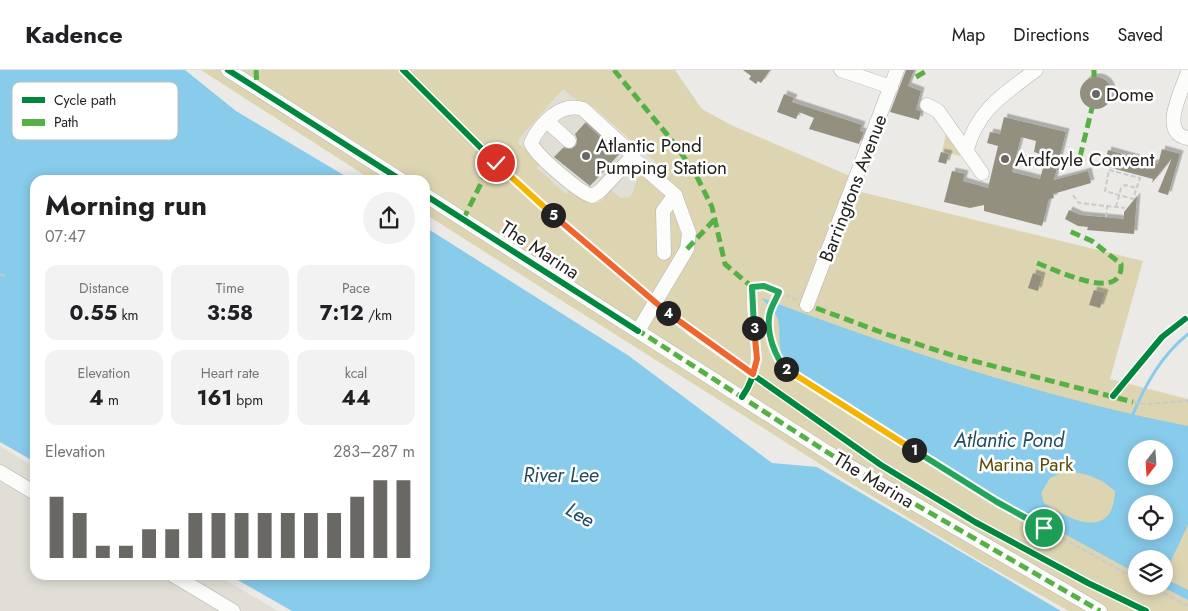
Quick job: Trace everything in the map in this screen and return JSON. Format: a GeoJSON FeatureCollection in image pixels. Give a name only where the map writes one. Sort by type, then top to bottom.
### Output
{"type":"FeatureCollection","features":[{"type":"Feature","properties":{"kind":"street"},"geometry":{"type":"LineString","coordinates":[[228,70],[393,175]]}},
{"type":"Feature","properties":{"kind":"street"},"geometry":{"type":"LineString","coordinates":[[841,70],[891,87]]}},
{"type":"Feature","properties":{"kind":"street","name":"Barringtons Avenue"},"geometry":{"type":"LineString","coordinates":[[808,305],[897,70]]}},
{"type":"Feature","properties":{"kind":"street"},"geometry":{"type":"LineString","coordinates":[[967,150],[976,124],[985,111],[1036,70]]}},
{"type":"Feature","properties":{"kind":"street"},"geometry":{"type":"LineString","coordinates":[[1186,138],[1174,128],[1172,117],[1188,72]]}},
{"type":"Feature","properties":{"kind":"street"},"geometry":{"type":"LineString","coordinates":[[927,105],[938,111],[982,173]]}},
{"type":"Feature","properties":{"kind":"street"},"geometry":{"type":"LineString","coordinates":[[632,158],[600,191],[592,196],[587,194],[533,148],[531,143],[533,138],[562,109],[574,106],[583,110],[630,152],[632,158],[675,195],[688,233],[687,249],[638,331]]}},
{"type":"Feature","properties":{"kind":"street"},"geometry":{"type":"LineString","coordinates":[[548,122],[567,139]]}},
{"type":"Feature","properties":{"kind":"street"},"geometry":{"type":"LineString","coordinates":[[664,252],[663,211],[675,195]]}},
{"type":"Feature","properties":{"kind":"street","name":"The Marina"},"geometry":{"type":"LineString","coordinates":[[430,198],[844,463],[1100,611]]}},
{"type":"Feature","properties":{"kind":"street"},"geometry":{"type":"LineString","coordinates":[[0,472],[30,490]]}},
{"type":"Feature","properties":{"kind":"street"},"geometry":{"type":"LineString","coordinates":[[180,580],[233,611]]}},
{"type":"Feature","properties":{"kind":"path"},"geometry":{"type":"LineString","coordinates":[[1109,170],[1140,178],[1133,199],[1119,195],[1105,191],[1109,170]]}},
{"type":"Feature","properties":{"kind":"path"},"geometry":{"type":"LineString","coordinates":[[1116,207],[1121,188],[1126,185],[1136,188]]}},
{"type":"Feature","properties":{"kind":"path"},"geometry":{"type":"LineString","coordinates":[[1073,195],[1079,203],[1125,208]]}},
{"type":"Feature","properties":{"kind":"path"},"geometry":{"type":"LineString","coordinates":[[1106,217],[1107,206]]}},
{"type":"Feature","properties":{"kind":"path"},"geometry":{"type":"LineString","coordinates":[[0,274],[7,277]]}},
{"type":"Feature","properties":{"kind":"path"},"geometry":{"type":"LineString","coordinates":[[772,289],[808,305]]}},
{"type":"Feature","properties":{"kind":"path"},"geometry":{"type":"LineString","coordinates":[[779,292],[769,316],[775,349],[780,363],[788,372],[997,502],[1128,575]]}},
{"type":"Feature","properties":{"kind":"path"},"geometry":{"type":"LineString","coordinates":[[1133,402],[1144,404],[1188,401]]}},
{"type":"Feature","properties":{"kind":"path"},"geometry":{"type":"LineString","coordinates":[[1167,595],[1188,606]]}},
{"type":"Feature","properties":{"kind":"shaded area"},"geometry":{"type":"Polygon","coordinates":[[[561,80],[662,168],[607,230],[507,143],[561,80]]]}},
{"type":"Feature","properties":{"kind":"shaded area"},"geometry":{"type":"Polygon","coordinates":[[[0,446],[30,464],[30,580],[225,580],[278,611],[0,611],[0,446]]]}},
{"type":"Feature","properties":{"kind":"green space","name":"Marina Park"},"geometry":{"type":"Polygon","coordinates":[[[201,70],[675,70],[702,109],[731,125],[850,176],[845,188],[1143,261],[1110,379],[1188,399],[1188,611],[1069,611],[985,564],[842,478],[430,217],[430,175],[364,175],[201,70]],[[563,89],[519,139],[518,143],[541,162],[537,168],[566,194],[570,189],[591,204],[600,202],[611,190],[621,198],[630,197],[640,175],[643,173],[652,180],[662,168],[593,107],[589,111],[563,89]]]}},
{"type":"Feature","properties":{"kind":"green space"},"geometry":{"type":"Polygon","coordinates":[[[946,134],[960,153],[960,156],[942,151],[946,134]]]}},
{"type":"Feature","properties":{"kind":"water"},"geometry":{"type":"Polygon","coordinates":[[[0,70],[185,70],[236,111],[344,175],[30,175],[30,459],[0,442],[0,70]]]}},
{"type":"Feature","properties":{"kind":"water","name":"River Lee"},"geometry":{"type":"Polygon","coordinates":[[[430,230],[629,356],[772,463],[817,467],[1061,611],[292,611],[238,580],[430,580],[430,230]]]}},
{"type":"Feature","properties":{"kind":"water","name":"Atlantic Pond"},"geometry":{"type":"Polygon","coordinates":[[[762,298],[972,371],[1079,401],[1188,426],[1188,525],[1173,556],[1173,550],[1128,550],[1128,569],[995,496],[790,369],[782,358],[779,327],[774,312],[762,298]],[[1066,471],[1050,478],[1041,493],[1044,503],[1066,516],[1089,523],[1099,522],[1107,517],[1112,507],[1115,491],[1099,479],[1066,471]]]}},
{"type":"Feature","properties":{"kind":"water"},"geometry":{"type":"Polygon","coordinates":[[[1173,582],[1188,590],[1188,600],[1173,592],[1173,582]]]}},
{"type":"Feature","properties":{"kind":"building"},"geometry":{"type":"Polygon","coordinates":[[[743,70],[770,70],[761,83],[758,81],[756,84],[749,79],[751,76],[743,70]]]}},
{"type":"Feature","properties":{"kind":"building"},"geometry":{"type":"Polygon","coordinates":[[[906,70],[914,70],[908,86],[921,91],[916,110],[921,111],[919,120],[890,112],[906,70]]]}},
{"type":"Feature","properties":{"kind":"building","name":"Dome"},"geometry":{"type":"Polygon","coordinates":[[[1096,77],[1102,78],[1107,82],[1111,87],[1111,99],[1107,104],[1102,108],[1096,109],[1090,108],[1085,104],[1081,99],[1080,93],[1081,87],[1085,82],[1090,78],[1096,77]]]}},
{"type":"Feature","properties":{"kind":"building"},"geometry":{"type":"Polygon","coordinates":[[[784,94],[794,98],[792,102],[862,125],[860,131],[864,132],[859,144],[809,129],[814,118],[799,112],[796,119],[777,112],[784,94]]]}},
{"type":"Feature","properties":{"kind":"building"},"geometry":{"type":"Polygon","coordinates":[[[1004,117],[1066,132],[1054,180],[1088,171],[1091,183],[1053,194],[1054,198],[1049,199],[1042,226],[984,211],[984,205],[970,208],[944,202],[952,171],[965,174],[963,181],[988,188],[998,146],[987,143],[990,132],[1000,134],[1004,117]],[[1021,137],[1012,172],[1040,179],[1046,156],[1034,152],[1036,141],[1021,137]]]}},
{"type":"Feature","properties":{"kind":"building","name":"Atlantic Pond Pumping Station"},"geometry":{"type":"Polygon","coordinates":[[[585,123],[619,154],[590,186],[554,157],[563,148],[571,149],[576,146],[577,139],[575,134],[585,123]]]}},
{"type":"Feature","properties":{"kind":"building"},"geometry":{"type":"Polygon","coordinates":[[[1162,149],[1180,154],[1168,195],[1158,192],[1172,158],[1152,183],[1153,179],[1104,166],[1108,150],[1158,164],[1162,149]]]}},
{"type":"Feature","properties":{"kind":"building"},"geometry":{"type":"Polygon","coordinates":[[[941,152],[949,154],[946,164],[938,162],[941,152]]]}},
{"type":"Feature","properties":{"kind":"building"},"geometry":{"type":"Polygon","coordinates":[[[1137,196],[1134,234],[1087,230],[1088,227],[1078,226],[1065,219],[1069,210],[1080,215],[1124,219],[1124,212],[1137,196]]]}},
{"type":"Feature","properties":{"kind":"building"},"geometry":{"type":"Polygon","coordinates":[[[1033,273],[1042,276],[1038,291],[1028,288],[1033,273]]]}},
{"type":"Feature","properties":{"kind":"building"},"geometry":{"type":"Polygon","coordinates":[[[1094,290],[1105,293],[1100,308],[1089,305],[1094,290]]]}},
{"type":"Feature","properties":{"kind":"waterway"},"geometry":{"type":"LineString","coordinates":[[1133,414],[1143,391],[1156,370],[1170,351],[1188,334]]}},
{"type":"Feature","properties":{"kind":"marked path"},"geometry":{"type":"LineString","coordinates":[[256,70],[257,88]]}},
{"type":"Feature","properties":{"kind":"marked path"},"geometry":{"type":"LineString","coordinates":[[614,70],[674,143],[695,173],[712,207],[725,264],[752,287]]}},
{"type":"Feature","properties":{"kind":"marked path"},"geometry":{"type":"LineString","coordinates":[[916,77],[928,70]]}},
{"type":"Feature","properties":{"kind":"marked path"},"geometry":{"type":"LineString","coordinates":[[1094,70],[1094,77]]}},
{"type":"Feature","properties":{"kind":"marked path"},"geometry":{"type":"LineString","coordinates":[[1080,157],[1092,108]]}},
{"type":"Feature","properties":{"kind":"marked path"},"geometry":{"type":"LineString","coordinates":[[463,220],[485,175],[496,163]]}},
{"type":"Feature","properties":{"kind":"marked path"},"geometry":{"type":"LineString","coordinates":[[687,249],[714,220]]}},
{"type":"Feature","properties":{"kind":"marked path"},"geometry":{"type":"LineString","coordinates":[[1037,263],[1087,281],[1112,282],[1119,276],[1121,264],[1092,241],[1069,231]]}},
{"type":"Feature","properties":{"kind":"marked path"},"geometry":{"type":"LineString","coordinates":[[816,308],[886,334],[958,357],[1133,402]]}},
{"type":"Feature","properties":{"kind":"marked path"},"geometry":{"type":"LineString","coordinates":[[636,329],[844,463],[1100,611]]}},
{"type":"Feature","properties":{"kind":"cycle path"},"geometry":{"type":"LineString","coordinates":[[228,70],[393,175]]}},
{"type":"Feature","properties":{"kind":"cycle path"},"geometry":{"type":"LineString","coordinates":[[403,70],[496,163],[568,229],[692,332],[881,465],[975,522],[1088,583],[1146,611]]}},
{"type":"Feature","properties":{"kind":"cycle path"},"geometry":{"type":"LineString","coordinates":[[430,198],[638,331]]}},
{"type":"Feature","properties":{"kind":"cycle path"},"geometry":{"type":"LineString","coordinates":[[742,397],[750,384],[756,357],[751,302],[752,287],[764,286],[779,292]]}},
{"type":"Feature","properties":{"kind":"cycle path"},"geometry":{"type":"LineString","coordinates":[[1113,396],[1162,337],[1185,319]]}},
{"type":"Feature","properties":{"kind":"place","name":"Dome"},"geometry":{"type":"Point","coordinates":[1096,94]}},
{"type":"Feature","properties":{"kind":"place","name":"Atlantic Pond Pumping Station"},"geometry":{"type":"Point","coordinates":[586,156]}},
{"type":"Feature","properties":{"kind":"place","name":"Ardfoyle Convent"},"geometry":{"type":"Point","coordinates":[1005,159]}},
{"type":"Feature","properties":{"kind":"route"},"geometry":{"type":"LineString","coordinates":[[496,163],[568,229],[655,302],[692,332],[753,374],[757,359],[751,299],[752,287],[764,286],[779,292],[769,316],[769,326],[780,363],[788,372],[997,502],[1044,528]]}},
{"type":"Feature","properties":{"kind":"water label","name":"Lee"},"geometry":{"type":"Point","coordinates":[580,515]}}]}
